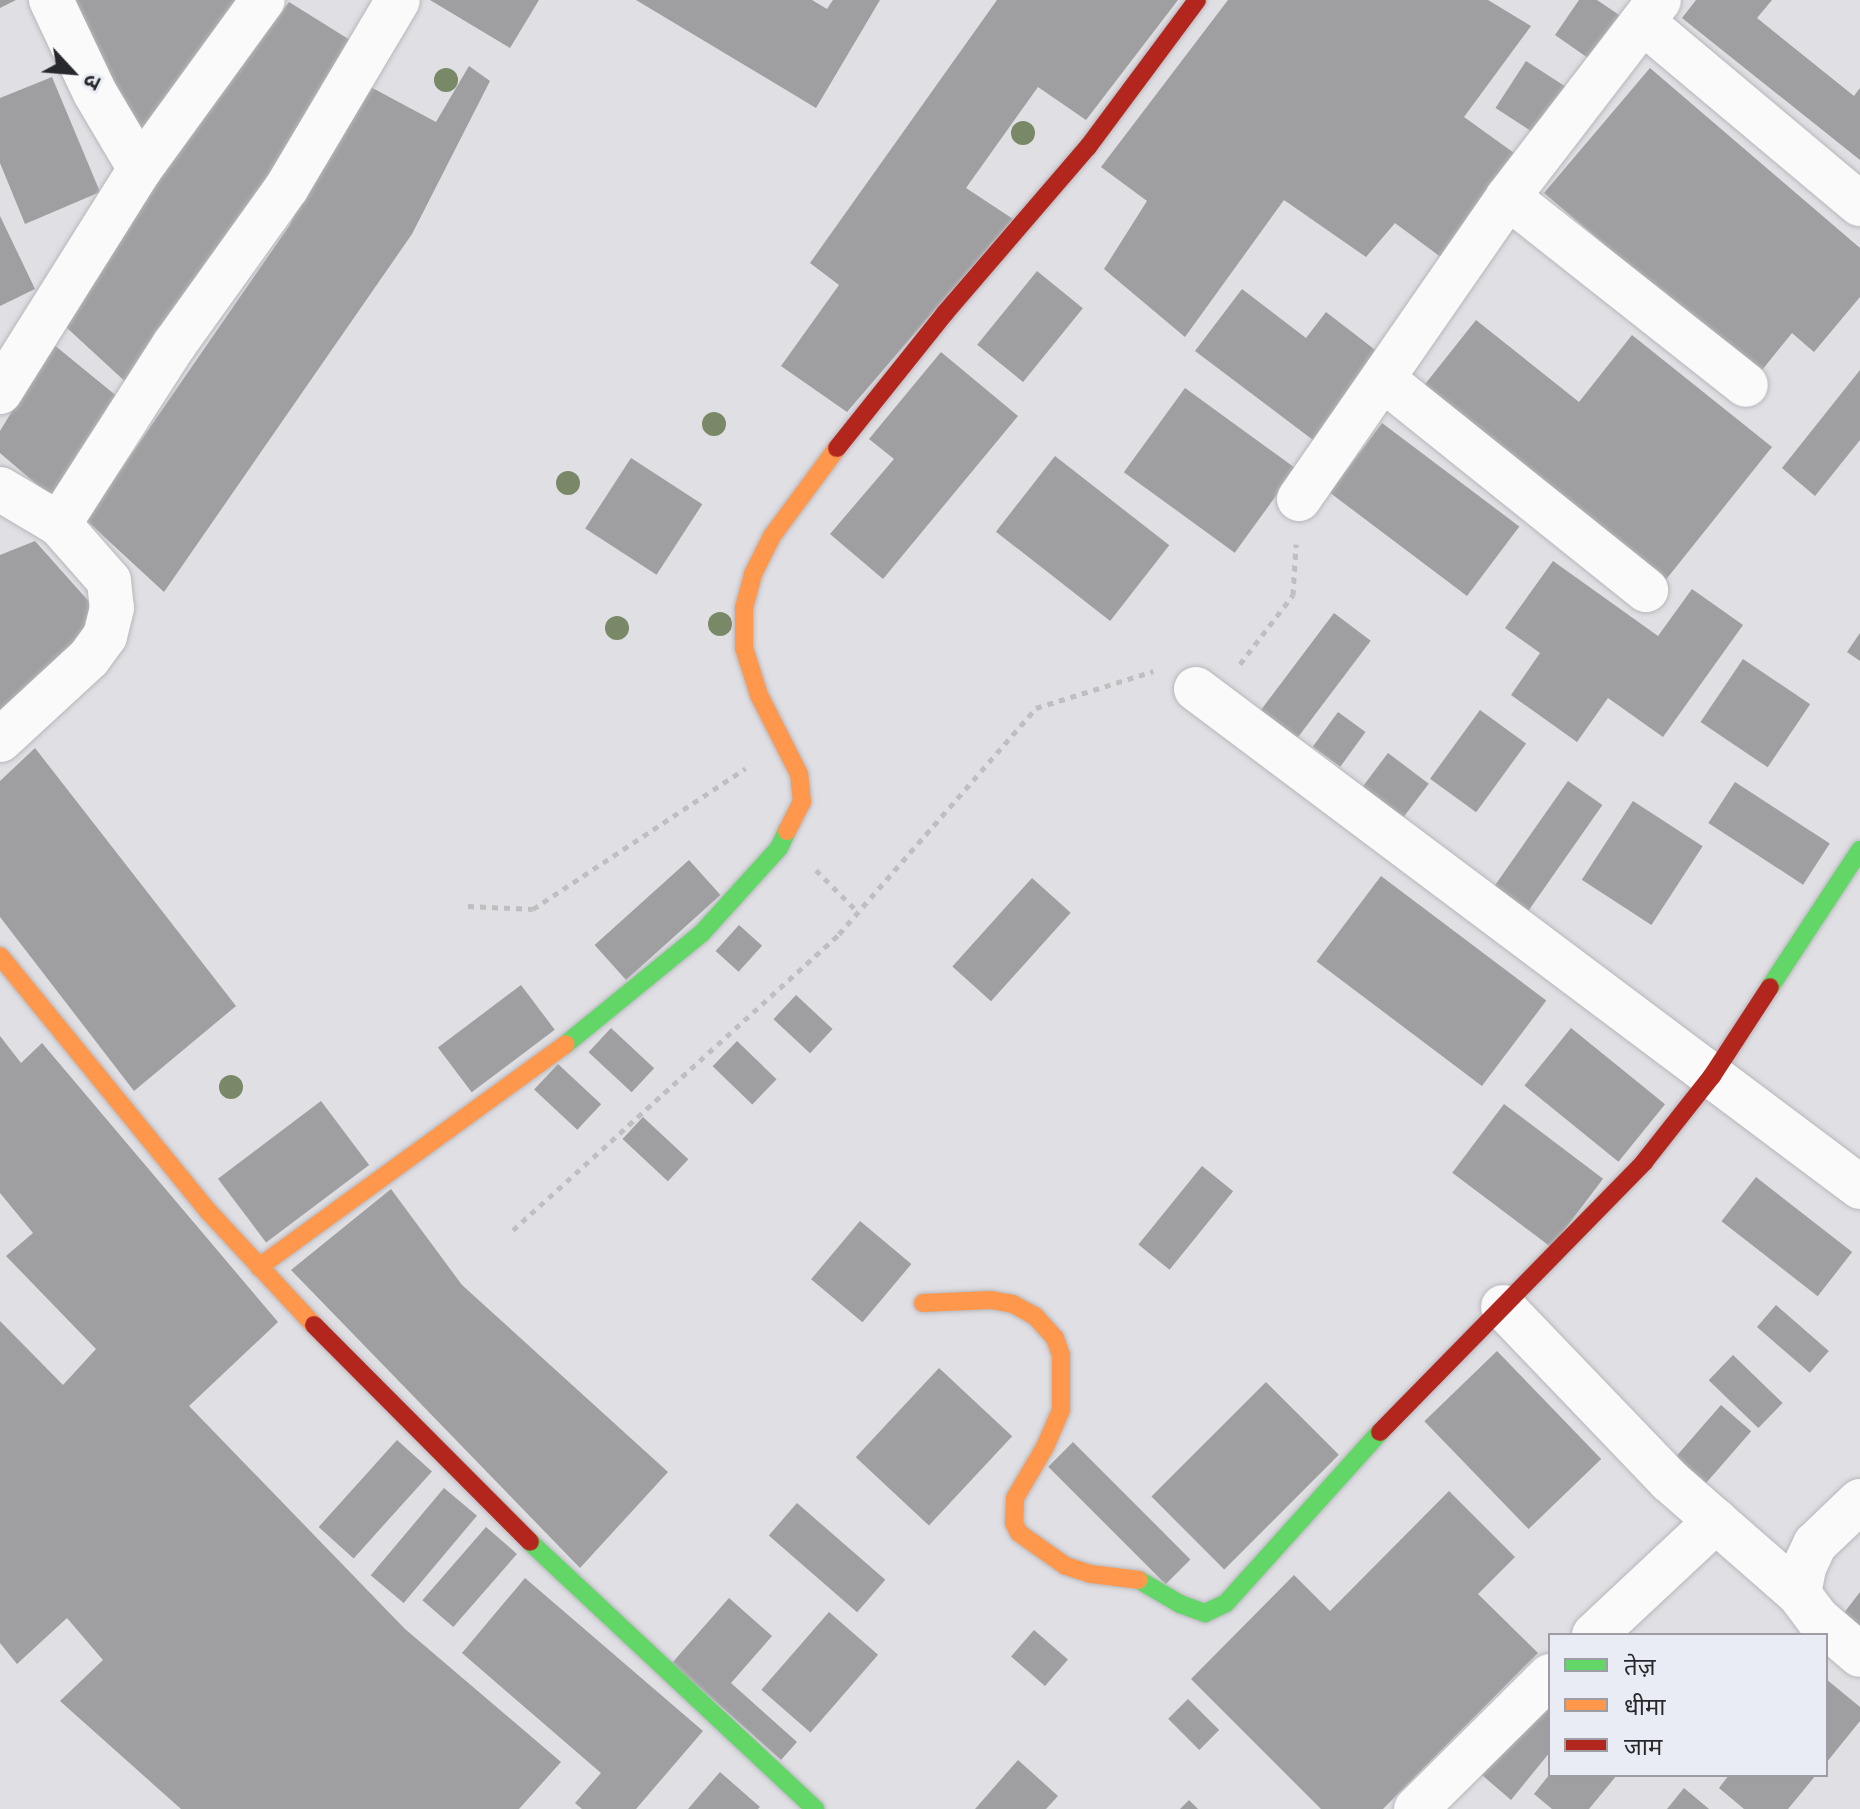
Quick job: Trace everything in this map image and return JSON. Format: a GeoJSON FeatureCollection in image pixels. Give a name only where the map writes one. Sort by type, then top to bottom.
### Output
{"type":"FeatureCollection","features":[{"type":"Feature","properties":{"kind":"street"},"geometry":{"type":"LineString","coordinates":[[51,0],[95,93],[140,169]]}},
{"type":"Feature","properties":{"kind":"street"},"geometry":{"type":"LineString","coordinates":[[0,392],[140,169],[263,0]]}},
{"type":"Feature","properties":{"kind":"street"},"geometry":{"type":"LineString","coordinates":[[59,524],[174,345],[287,187],[398,0]]}},
{"type":"Feature","properties":{"kind":"street"},"geometry":{"type":"LineString","coordinates":[[259,1267],[600,1019],[701,934],[779,848],[794,825],[802,802],[799,774],[759,695],[744,648],[744,608],[753,574],[772,536],[945,313],[1088,147],[1197,0]]}},
{"type":"Feature","properties":{"kind":"street"},"geometry":{"type":"LineString","coordinates":[[1299,499],[1508,197],[1652,11],[1860,204]]}},
{"type":"Feature","properties":{"kind":"street"},"geometry":{"type":"LineString","coordinates":[[1508,197],[1746,385]]}},
{"type":"Feature","properties":{"kind":"street"},"geometry":{"type":"LineString","coordinates":[[1384,380],[1646,590]]}},
{"type":"Feature","properties":{"kind":"street"},"geometry":{"type":"LineString","coordinates":[[0,489],[59,524],[109,581],[112,608],[105,636],[48,699],[0,740]]}},
{"type":"Feature","properties":{"kind":"street"},"geometry":{"type":"LineString","coordinates":[[1196,689],[1860,1187]]}},
{"type":"Feature","properties":{"kind":"street"},"geometry":{"type":"LineString","coordinates":[[923,1303],[991,1300],[1013,1304],[1035,1316],[1055,1338],[1061,1355],[1061,1410],[1045,1447],[1015,1498],[1014,1523],[1019,1533],[1066,1566],[1091,1574],[1140,1580],[1180,1604],[1205,1613],[1226,1603],[1253,1578],[1373,1439],[1644,1162],[1712,1076],[1860,850]]}},
{"type":"Feature","properties":{"kind":"street"},"geometry":{"type":"LineString","coordinates":[[0,956],[208,1211],[353,1367],[572,1584],[815,1809]]}},
{"type":"Feature","properties":{"kind":"street"},"geometry":{"type":"LineString","coordinates":[[1503,1307],[1670,1481],[1799,1594],[1818,1619],[1860,1655]]}},
{"type":"Feature","properties":{"kind":"street"},"geometry":{"type":"LineString","coordinates":[[1799,1594],[1804,1568],[1815,1544],[1860,1501]]}},
{"type":"Feature","properties":{"kind":"street"},"geometry":{"type":"LineString","coordinates":[[1596,1633],[1716,1521]]}},
{"type":"Feature","properties":{"kind":"street"},"geometry":{"type":"LineString","coordinates":[[1416,1809],[1548,1678]]}},
{"type":"Feature","properties":{"kind":"path"},"geometry":{"type":"LineString","coordinates":[[1196,689],[1229,679],[1293,595],[1299,499]]}},
{"type":"Feature","properties":{"kind":"path"},"geometry":{"type":"LineString","coordinates":[[513,1230],[839,934],[1036,708],[1153,671]]}},
{"type":"Feature","properties":{"kind":"path"},"geometry":{"type":"LineString","coordinates":[[468,906],[533,909],[784,743]]}},
{"type":"Feature","properties":{"kind":"building"},"geometry":{"type":"Polygon","coordinates":[[[0,0],[16,0],[0,8],[0,0]]]}},
{"type":"Feature","properties":{"kind":"building"},"geometry":{"type":"Polygon","coordinates":[[[67,0],[240,0],[141,142],[67,0]]]}},
{"type":"Feature","properties":{"kind":"building"},"geometry":{"type":"Polygon","coordinates":[[[430,0],[539,0],[510,48],[430,0]]]}},
{"type":"Feature","properties":{"kind":"building"},"geometry":{"type":"Polygon","coordinates":[[[636,0],[812,0],[827,9],[833,0],[880,0],[816,108],[636,0]]]}},
{"type":"Feature","properties":{"kind":"building"},"geometry":{"type":"Polygon","coordinates":[[[997,0],[1178,0],[1086,120],[1038,87],[966,188],[1013,219],[847,412],[781,366],[839,285],[810,263],[997,0]]]}},
{"type":"Feature","properties":{"kind":"building"},"geometry":{"type":"Polygon","coordinates":[[[1228,0],[1488,0],[1531,26],[1464,117],[1521,158],[1446,261],[1395,223],[1366,257],[1284,200],[1185,337],[1104,269],[1147,201],[1101,167],[1228,0]]]}},
{"type":"Feature","properties":{"kind":"building"},"geometry":{"type":"Polygon","coordinates":[[[1579,0],[1597,0],[1631,23],[1601,67],[1555,35],[1579,0]]]}},
{"type":"Feature","properties":{"kind":"building"},"geometry":{"type":"Polygon","coordinates":[[[1696,0],[1772,0],[1757,18],[1854,96],[1860,88],[1860,160],[1682,18],[1696,0]]]}},
{"type":"Feature","properties":{"kind":"building"},"geometry":{"type":"Polygon","coordinates":[[[289,2],[358,45],[130,386],[66,327],[156,177],[289,2]]]}},
{"type":"Feature","properties":{"kind":"building"},"geometry":{"type":"Polygon","coordinates":[[[1526,61],[1574,92],[1543,139],[1496,108],[1526,61]]]}},
{"type":"Feature","properties":{"kind":"building"},"geometry":{"type":"Polygon","coordinates":[[[469,66],[490,81],[412,234],[164,592],[86,520],[289,226],[365,84],[436,122],[469,66]]]}},
{"type":"Feature","properties":{"kind":"building"},"geometry":{"type":"Polygon","coordinates":[[[1650,68],[1860,248],[1860,297],[1814,352],[1792,333],[1758,375],[1544,193],[1650,68]]]}},
{"type":"Feature","properties":{"kind":"building"},"geometry":{"type":"Polygon","coordinates":[[[52,77],[100,192],[25,224],[0,163],[0,98],[52,77]]]}},
{"type":"Feature","properties":{"kind":"building"},"geometry":{"type":"Polygon","coordinates":[[[0,216],[35,289],[0,306],[0,216]]]}},
{"type":"Feature","properties":{"kind":"building"},"geometry":{"type":"Polygon","coordinates":[[[1037,271],[1083,308],[1023,382],[977,345],[1037,271]]]}},
{"type":"Feature","properties":{"kind":"building"},"geometry":{"type":"Polygon","coordinates":[[[1242,289],[1306,338],[1326,312],[1383,356],[1317,443],[1195,351],[1242,289]]]}},
{"type":"Feature","properties":{"kind":"building"},"geometry":{"type":"Polygon","coordinates":[[[1476,320],[1579,402],[1632,335],[1772,447],[1664,582],[1422,388],[1476,320]]]}},
{"type":"Feature","properties":{"kind":"building"},"geometry":{"type":"Polygon","coordinates":[[[53,344],[119,398],[56,501],[0,453],[0,431],[53,344]]]}},
{"type":"Feature","properties":{"kind":"building"},"geometry":{"type":"Polygon","coordinates":[[[941,352],[1018,416],[883,579],[830,534],[894,459],[869,439],[941,352]]]}},
{"type":"Feature","properties":{"kind":"building"},"geometry":{"type":"Polygon","coordinates":[[[1860,370],[1860,440],[1815,496],[1782,468],[1860,370]]]}},
{"type":"Feature","properties":{"kind":"building"},"geometry":{"type":"Polygon","coordinates":[[[1185,388],[1296,469],[1235,553],[1124,472],[1185,388]]]}},
{"type":"Feature","properties":{"kind":"building"},"geometry":{"type":"Polygon","coordinates":[[[1382,423],[1519,527],[1467,596],[1330,492],[1382,423]]]}},
{"type":"Feature","properties":{"kind":"building"},"geometry":{"type":"Polygon","coordinates":[[[1055,456],[1169,545],[1110,621],[996,532],[1055,456]]]}},
{"type":"Feature","properties":{"kind":"building"},"geometry":{"type":"Polygon","coordinates":[[[631,458],[702,504],[657,575],[585,528],[631,458]]]}},
{"type":"Feature","properties":{"kind":"building"},"geometry":{"type":"Polygon","coordinates":[[[35,541],[100,614],[30,696],[0,720],[0,555],[35,541]]]}},
{"type":"Feature","properties":{"kind":"building"},"geometry":{"type":"Polygon","coordinates":[[[1553,561],[1658,636],[1692,589],[1743,625],[1663,737],[1608,698],[1577,742],[1511,695],[1540,653],[1505,628],[1553,561]]]}},
{"type":"Feature","properties":{"kind":"building"},"geometry":{"type":"Polygon","coordinates":[[[1334,613],[1371,641],[1291,746],[1255,718],[1334,613]]]}},
{"type":"Feature","properties":{"kind":"building"},"geometry":{"type":"Polygon","coordinates":[[[1860,633],[1860,661],[1847,652],[1860,633]]]}},
{"type":"Feature","properties":{"kind":"building"},"geometry":{"type":"Polygon","coordinates":[[[1743,659],[1810,704],[1768,767],[1701,722],[1743,659]]]}},
{"type":"Feature","properties":{"kind":"building"},"geometry":{"type":"Polygon","coordinates":[[[1480,710],[1526,744],[1476,812],[1430,779],[1480,710]]]}},
{"type":"Feature","properties":{"kind":"building"},"geometry":{"type":"Polygon","coordinates":[[[1338,712],[1366,732],[1340,767],[1313,747],[1338,712]]]}},
{"type":"Feature","properties":{"kind":"building"},"geometry":{"type":"Polygon","coordinates":[[[35,748],[236,1006],[134,1091],[0,917],[0,781],[35,748]]]}},
{"type":"Feature","properties":{"kind":"building"},"geometry":{"type":"Polygon","coordinates":[[[1388,753],[1429,784],[1399,824],[1358,793],[1388,753]]]}},
{"type":"Feature","properties":{"kind":"building"},"geometry":{"type":"Polygon","coordinates":[[[1568,781],[1602,805],[1528,911],[1494,887],[1568,781]]]}},
{"type":"Feature","properties":{"kind":"building"},"geometry":{"type":"Polygon","coordinates":[[[1735,782],[1830,844],[1803,885],[1708,823],[1735,782]]]}},
{"type":"Feature","properties":{"kind":"building"},"geometry":{"type":"Polygon","coordinates":[[[1633,801],[1703,846],[1651,925],[1582,880],[1633,801]]]}},
{"type":"Feature","properties":{"kind":"building"},"geometry":{"type":"Polygon","coordinates":[[[689,860],[720,895],[626,980],[595,945],[689,860]]]}},
{"type":"Feature","properties":{"kind":"building"},"geometry":{"type":"Polygon","coordinates":[[[1381,876],[1546,1001],[1482,1086],[1317,961],[1381,876]]]}},
{"type":"Feature","properties":{"kind":"building"},"geometry":{"type":"Polygon","coordinates":[[[1032,878],[1071,913],[991,1001],[952,966],[1032,878]]]}},
{"type":"Feature","properties":{"kind":"building"},"geometry":{"type":"Polygon","coordinates":[[[739,925],[762,946],[739,972],[716,951],[739,925]]]}},
{"type":"Feature","properties":{"kind":"building"},"geometry":{"type":"Polygon","coordinates":[[[521,985],[555,1030],[472,1092],[438,1048],[521,985]]]}},
{"type":"Feature","properties":{"kind":"building"},"geometry":{"type":"Polygon","coordinates":[[[796,995],[833,1029],[810,1053],[773,1019],[796,995]]]}},
{"type":"Feature","properties":{"kind":"building"},"geometry":{"type":"Polygon","coordinates":[[[611,1028],[654,1068],[632,1092],[588,1052],[611,1028]]]}},
{"type":"Feature","properties":{"kind":"building"},"geometry":{"type":"Polygon","coordinates":[[[1571,1028],[1665,1104],[1618,1162],[1524,1086],[1571,1028]]]}},
{"type":"Feature","properties":{"kind":"building"},"geometry":{"type":"Polygon","coordinates":[[[0,1036],[21,1063],[42,1043],[278,1322],[189,1406],[405,1629],[561,1762],[519,1809],[181,1809],[60,1701],[103,1660],[67,1618],[17,1664],[0,1643],[0,1321],[63,1385],[96,1349],[6,1256],[33,1233],[0,1193],[0,1036]]]}},
{"type":"Feature","properties":{"kind":"building"},"geometry":{"type":"Polygon","coordinates":[[[737,1041],[777,1079],[752,1104],[713,1066],[737,1041]]]}},
{"type":"Feature","properties":{"kind":"building"},"geometry":{"type":"Polygon","coordinates":[[[558,1064],[601,1104],[577,1130],[534,1090],[558,1064]]]}},
{"type":"Feature","properties":{"kind":"building"},"geometry":{"type":"Polygon","coordinates":[[[321,1101],[369,1165],[266,1243],[218,1179],[321,1101]]]}},
{"type":"Feature","properties":{"kind":"building"},"geometry":{"type":"Polygon","coordinates":[[[1504,1104],[1603,1179],[1551,1247],[1452,1173],[1504,1104]]]}},
{"type":"Feature","properties":{"kind":"building"},"geometry":{"type":"Polygon","coordinates":[[[643,1117],[688,1159],[668,1181],[623,1139],[643,1117]]]}},
{"type":"Feature","properties":{"kind":"building"},"geometry":{"type":"Polygon","coordinates":[[[1202,1166],[1233,1191],[1170,1270],[1138,1244],[1202,1166]]]}},
{"type":"Feature","properties":{"kind":"building"},"geometry":{"type":"Polygon","coordinates":[[[1756,1177],[1852,1252],[1818,1296],[1722,1221],[1756,1177]]]}},
{"type":"Feature","properties":{"kind":"building"},"geometry":{"type":"Polygon","coordinates":[[[391,1189],[462,1285],[668,1472],[580,1568],[291,1270],[391,1189]]]}},
{"type":"Feature","properties":{"kind":"building"},"geometry":{"type":"Polygon","coordinates":[[[860,1221],[911,1264],[862,1322],[811,1279],[860,1221]]]}},
{"type":"Feature","properties":{"kind":"building"},"geometry":{"type":"Polygon","coordinates":[[[1776,1305],[1829,1351],[1810,1373],[1757,1327],[1776,1305]]]}},
{"type":"Feature","properties":{"kind":"building"},"geometry":{"type":"Polygon","coordinates":[[[1497,1351],[1601,1459],[1529,1529],[1424,1421],[1497,1351]]]}},
{"type":"Feature","properties":{"kind":"building"},"geometry":{"type":"Polygon","coordinates":[[[1733,1355],[1783,1403],[1758,1428],[1709,1380],[1733,1355]]]}},
{"type":"Feature","properties":{"kind":"building"},"geometry":{"type":"Polygon","coordinates":[[[939,1368],[1012,1436],[929,1525],[856,1457],[939,1368]]]}},
{"type":"Feature","properties":{"kind":"building"},"geometry":{"type":"Polygon","coordinates":[[[1266,1382],[1339,1455],[1224,1569],[1151,1497],[1266,1382]]]}},
{"type":"Feature","properties":{"kind":"building"},"geometry":{"type":"Polygon","coordinates":[[[1721,1405],[1751,1431],[1702,1488],[1672,1462],[1721,1405]]]}},
{"type":"Feature","properties":{"kind":"building"},"geometry":{"type":"Polygon","coordinates":[[[397,1440],[432,1471],[354,1558],[319,1527],[397,1440]]]}},
{"type":"Feature","properties":{"kind":"building"},"geometry":{"type":"Polygon","coordinates":[[[1073,1442],[1190,1559],[1166,1584],[1048,1467],[1073,1442]]]}},
{"type":"Feature","properties":{"kind":"building"},"geometry":{"type":"Polygon","coordinates":[[[444,1488],[477,1516],[404,1603],[371,1575],[444,1488]]]}},
{"type":"Feature","properties":{"kind":"building"},"geometry":{"type":"Polygon","coordinates":[[[1449,1491],[1515,1557],[1478,1594],[1538,1653],[1383,1809],[1321,1809],[1191,1679],[1294,1575],[1330,1611],[1449,1491]]]}},
{"type":"Feature","properties":{"kind":"building"},"geometry":{"type":"Polygon","coordinates":[[[797,1503],[885,1580],[857,1612],[769,1535],[797,1503]]]}},
{"type":"Feature","properties":{"kind":"building"},"geometry":{"type":"Polygon","coordinates":[[[486,1527],[517,1554],[453,1627],[422,1600],[486,1527]]]}},
{"type":"Feature","properties":{"kind":"building"},"geometry":{"type":"Polygon","coordinates":[[[525,1578],[703,1731],[636,1809],[582,1809],[575,1803],[601,1773],[462,1653],[525,1578]]]}},
{"type":"Feature","properties":{"kind":"building"},"geometry":{"type":"Polygon","coordinates":[[[1860,1592],[1860,1640],[1837,1622],[1860,1592]]]}},
{"type":"Feature","properties":{"kind":"building"},"geometry":{"type":"Polygon","coordinates":[[[729,1598],[772,1636],[731,1683],[797,1742],[781,1760],[672,1663],[729,1598]]]}},
{"type":"Feature","properties":{"kind":"building"},"geometry":{"type":"Polygon","coordinates":[[[829,1612],[878,1655],[810,1732],[761,1690],[829,1612]]]}},
{"type":"Feature","properties":{"kind":"building"},"geometry":{"type":"Polygon","coordinates":[[[1034,1630],[1068,1660],[1045,1686],[1011,1656],[1034,1630]]]}},
{"type":"Feature","properties":{"kind":"building"},"geometry":{"type":"Polygon","coordinates":[[[1828,1681],[1860,1707],[1860,1721],[1828,1761],[1828,1681]]]}},
{"type":"Feature","properties":{"kind":"building"},"geometry":{"type":"Polygon","coordinates":[[[1548,1696],[1548,1754],[1511,1800],[1482,1775],[1548,1696]]]}},
{"type":"Feature","properties":{"kind":"building"},"geometry":{"type":"Polygon","coordinates":[[[1188,1699],[1219,1730],[1199,1750],[1168,1719],[1188,1699]]]}},
{"type":"Feature","properties":{"kind":"building"},"geometry":{"type":"Polygon","coordinates":[[[1018,1760],[1058,1796],[1046,1809],[975,1809],[1018,1760]]]}},
{"type":"Feature","properties":{"kind":"building"},"geometry":{"type":"Polygon","coordinates":[[[720,1772],[760,1807],[688,1809],[720,1772]]]}},
{"type":"Feature","properties":{"kind":"building"},"geometry":{"type":"Polygon","coordinates":[[[1548,1776],[1615,1777],[1589,1809],[1552,1809],[1534,1794],[1548,1776]]]}},
{"type":"Feature","properties":{"kind":"building"},"geometry":{"type":"Polygon","coordinates":[[[1727,1777],[1814,1777],[1788,1809],[1744,1809],[1719,1788],[1727,1777]]]}},
{"type":"Feature","properties":{"kind":"building"},"geometry":{"type":"Polygon","coordinates":[[[1684,1788],[1709,1809],[1667,1809],[1684,1788]]]}},
{"type":"Feature","properties":{"kind":"building"},"geometry":{"type":"Polygon","coordinates":[[[1189,1800],[1198,1809],[1180,1809],[1189,1800]]]}},
{"type":"Feature","properties":{"kind":"traffic: fast"},"geometry":{"type":"LineString","coordinates":[[566,1044],[701,934],[779,848],[787,831]]}},
{"type":"Feature","properties":{"kind":"traffic: fast"},"geometry":{"type":"LineString","coordinates":[[1770,987],[1860,850]]}},
{"type":"Feature","properties":{"kind":"traffic: fast"},"geometry":{"type":"LineString","coordinates":[[1139,1580],[1180,1604],[1205,1613],[1226,1603],[1380,1432]]}},
{"type":"Feature","properties":{"kind":"traffic: fast"},"geometry":{"type":"LineString","coordinates":[[530,1542],[815,1809]]}},
{"type":"Feature","properties":{"kind":"traffic: slow"},"geometry":{"type":"LineString","coordinates":[[787,831],[802,802],[799,774],[759,695],[744,648],[744,608],[753,574],[772,536],[837,448]]}},
{"type":"Feature","properties":{"kind":"traffic: slow"},"geometry":{"type":"LineString","coordinates":[[0,956],[208,1211],[314,1325]]}},
{"type":"Feature","properties":{"kind":"traffic: slow"},"geometry":{"type":"LineString","coordinates":[[259,1267],[566,1044]]}},
{"type":"Feature","properties":{"kind":"traffic: slow"},"geometry":{"type":"LineString","coordinates":[[923,1303],[991,1300],[1013,1304],[1035,1316],[1055,1338],[1061,1355],[1061,1410],[1045,1447],[1015,1498],[1014,1523],[1019,1533],[1066,1566],[1091,1574],[1139,1580]]}},
{"type":"Feature","properties":{"kind":"traffic: jam"},"geometry":{"type":"LineString","coordinates":[[837,448],[945,313],[1088,147],[1197,0]]}},
{"type":"Feature","properties":{"kind":"traffic: jam"},"geometry":{"type":"LineString","coordinates":[[1380,1432],[1644,1162],[1712,1076],[1770,987]]}},
{"type":"Feature","properties":{"kind":"traffic: jam"},"geometry":{"type":"LineString","coordinates":[[314,1325],[530,1542]]}}]}
